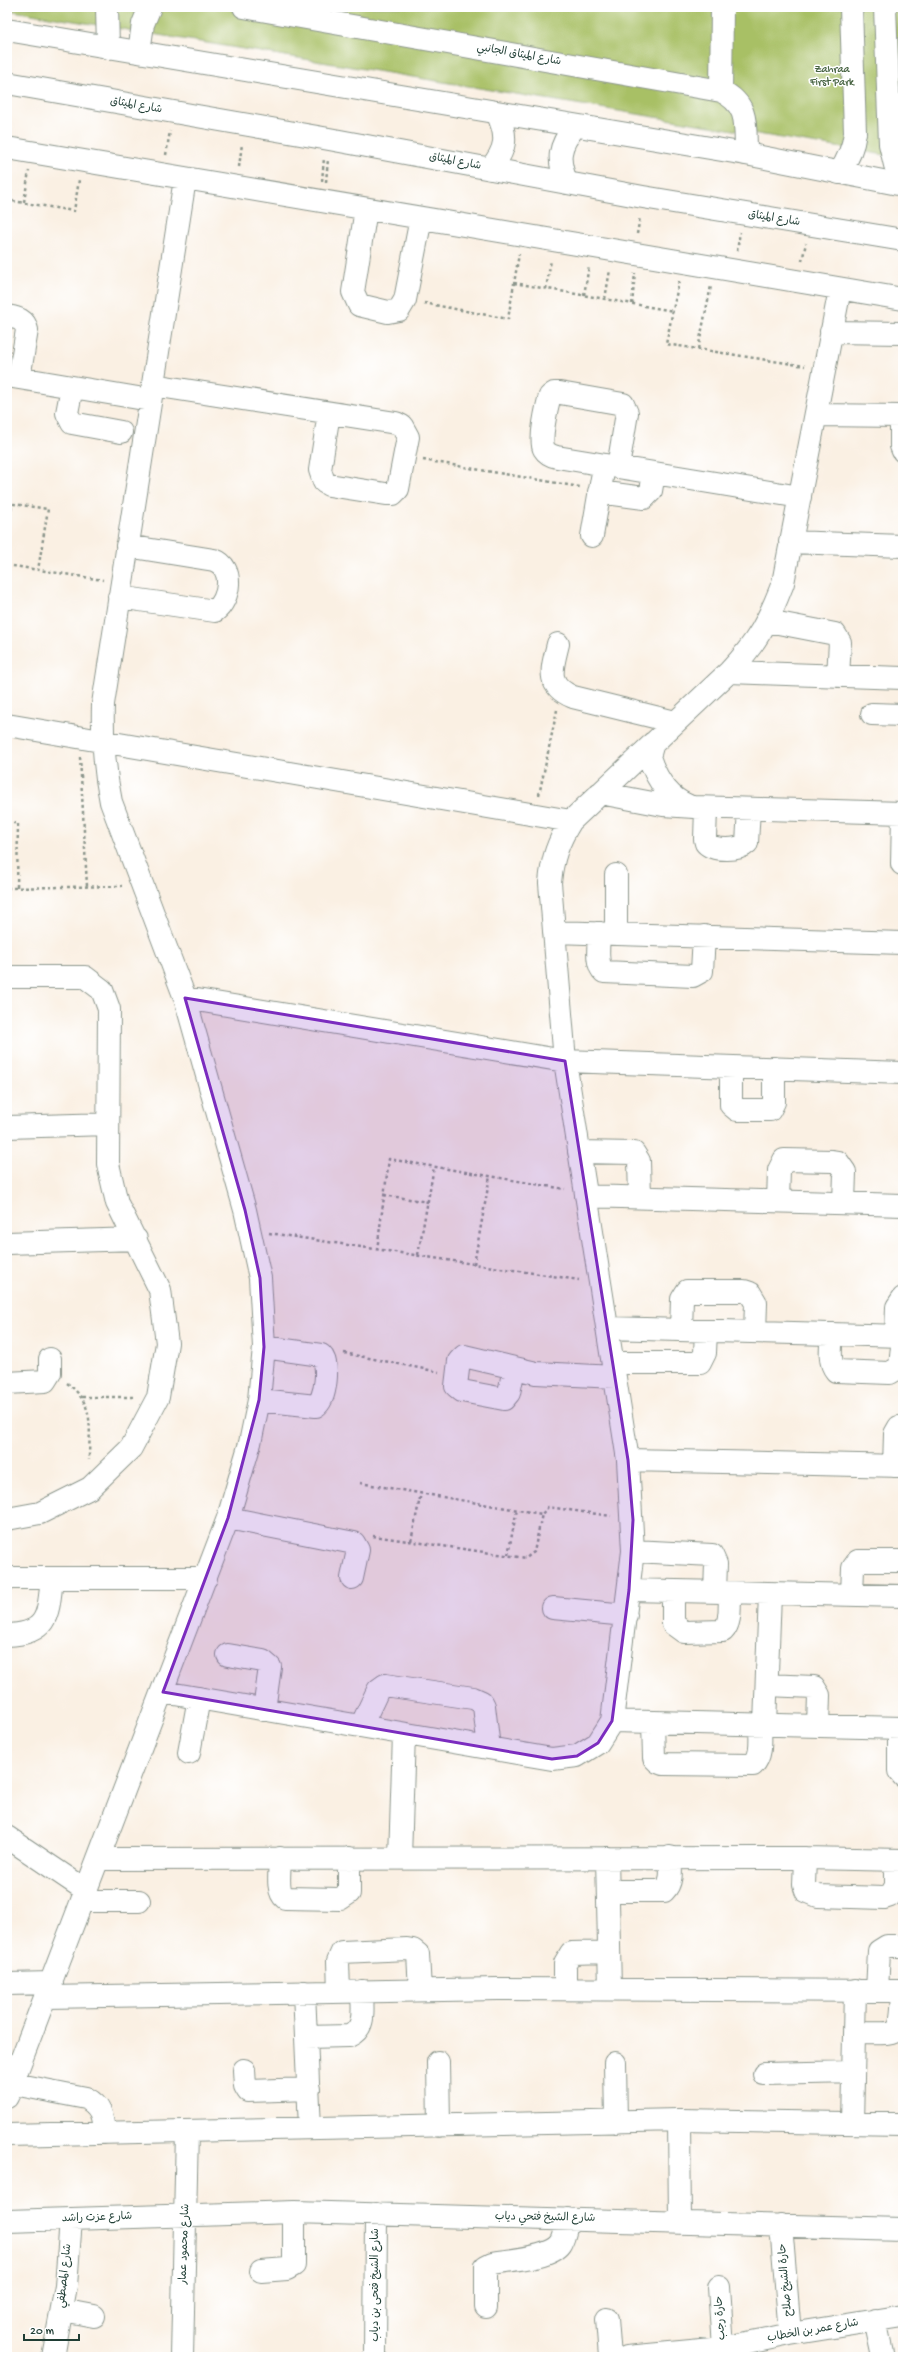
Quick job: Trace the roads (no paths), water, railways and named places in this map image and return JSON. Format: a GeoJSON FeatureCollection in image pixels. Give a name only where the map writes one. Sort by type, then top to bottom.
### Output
{"type":"FeatureCollection","features":[{"type":"Feature","properties":{"kind":"street"},"geometry":{"type":"LineString","coordinates":[[107,7],[108,48]]}},
{"type":"Feature","properties":{"kind":"street"},"geometry":{"type":"LineString","coordinates":[[139,52],[143,24],[150,7]]}},
{"type":"Feature","properties":{"kind":"street","name":"شارع الميثاق الجانبي"},"geometry":{"type":"LineString","coordinates":[[244,7],[721,91],[733,97],[741,107],[745,119],[746,154]]}},
{"type":"Feature","properties":{"kind":"street"},"geometry":{"type":"LineString","coordinates":[[721,91],[722,7]]}},
{"type":"Feature","properties":{"kind":"street"},"geometry":{"type":"LineString","coordinates":[[839,173],[853,148],[856,133],[851,7]]}},
{"type":"Feature","properties":{"kind":"street"},"geometry":{"type":"LineString","coordinates":[[885,7],[890,144],[895,165],[903,184]]}},
{"type":"Feature","properties":{"kind":"street"},"geometry":{"type":"LineString","coordinates":[[7,30],[497,114],[746,154],[839,173],[903,184]]}},
{"type":"Feature","properties":{"kind":"street","name":"شارع الميثاق"},"geometry":{"type":"LineString","coordinates":[[7,83],[567,183],[903,240]]}},
{"type":"Feature","properties":{"kind":"street"},"geometry":{"type":"LineString","coordinates":[[490,169],[500,157],[505,142],[504,127],[497,114]]}},
{"type":"Feature","properties":{"kind":"street"},"geometry":{"type":"LineString","coordinates":[[567,183],[561,169],[560,154],[565,139],[575,127]]}},
{"type":"Feature","properties":{"kind":"street"},"geometry":{"type":"LineString","coordinates":[[7,148],[903,299]]}},
{"type":"Feature","properties":{"kind":"street"},"geometry":{"type":"LineString","coordinates":[[104,2133],[103,2115],[99,2108],[86,2098],[10,2090],[163,1692],[228,1518],[250,1443],[259,1400],[264,1347],[260,1278],[249,1230],[185,998],[111,802],[104,772],[102,740],[103,704],[185,179]]}},
{"type":"Feature","properties":{"kind":"street"},"geometry":{"type":"LineString","coordinates":[[366,209],[352,292],[354,299],[365,308],[388,312],[399,310],[405,300],[421,218]]}},
{"type":"Feature","properties":{"kind":"street"},"geometry":{"type":"LineString","coordinates":[[163,1692],[552,1759],[577,1756],[598,1743],[612,1721],[633,1552],[633,1520],[628,1460],[565,1061],[550,883],[552,861],[559,840],[571,821],[729,672],[751,648],[768,621],[783,583],[840,289]]}},
{"type":"Feature","properties":{"kind":"street"},"geometry":{"type":"LineString","coordinates":[[7,316],[22,320],[26,324],[27,330],[13,377],[72,387],[152,392],[329,413],[402,426],[408,437],[401,483],[393,494],[336,486],[324,482],[320,470],[329,413]]}},
{"type":"Feature","properties":{"kind":"street"},"geometry":{"type":"LineString","coordinates":[[831,332],[903,333]]}},
{"type":"Feature","properties":{"kind":"street"},"geometry":{"type":"LineString","coordinates":[[72,387],[67,413],[72,423],[121,432]]}},
{"type":"Feature","properties":{"kind":"street"},"geometry":{"type":"LineString","coordinates":[[816,415],[902,416],[901,446],[903,451]]}},
{"type":"Feature","properties":{"kind":"street"},"geometry":{"type":"LineString","coordinates":[[592,536],[600,491],[611,466],[800,497]]}},
{"type":"Feature","properties":{"kind":"street"},"geometry":{"type":"LineString","coordinates":[[600,491],[644,498],[651,491],[654,473]]}},
{"type":"Feature","properties":{"kind":"street"},"geometry":{"type":"LineString","coordinates":[[790,542],[903,546]]}},
{"type":"Feature","properties":{"kind":"street"},"geometry":{"type":"LineString","coordinates":[[120,590],[208,611],[216,610],[222,606],[228,580],[229,574],[226,567],[214,560],[128,546]]}},
{"type":"Feature","properties":{"kind":"street"},"geometry":{"type":"LineString","coordinates":[[768,621],[835,634],[840,642],[838,676]]}},
{"type":"Feature","properties":{"kind":"street"},"geometry":{"type":"LineString","coordinates":[[558,644],[552,669],[553,682],[561,692],[573,697],[675,722]]}},
{"type":"Feature","properties":{"kind":"street"},"geometry":{"type":"LineString","coordinates":[[729,672],[903,678]]}},
{"type":"Feature","properties":{"kind":"street"},"geometry":{"type":"LineString","coordinates":[[872,714],[903,715]]}},
{"type":"Feature","properties":{"kind":"street"},"geometry":{"type":"LineString","coordinates":[[7,725],[571,821]]}},
{"type":"Feature","properties":{"kind":"street"},"geometry":{"type":"LineString","coordinates":[[653,743],[649,757],[664,787],[682,803],[700,807]]}},
{"type":"Feature","properties":{"kind":"street"},"geometry":{"type":"LineString","coordinates":[[600,793],[650,803],[700,807],[903,813],[902,864]]}},
{"type":"Feature","properties":{"kind":"street"},"geometry":{"type":"LineString","coordinates":[[700,807],[706,843],[714,847],[739,848],[747,843],[749,809]]}},
{"type":"Feature","properties":{"kind":"street"},"geometry":{"type":"LineString","coordinates":[[616,875],[608,933],[599,963],[599,968],[604,972],[693,976],[702,971],[704,936]]}},
{"type":"Feature","properties":{"kind":"street"},"geometry":{"type":"LineString","coordinates":[[554,932],[903,943]]}},
{"type":"Feature","properties":{"kind":"street"},"geometry":{"type":"LineString","coordinates":[[7,977],[85,977],[102,990],[109,1009],[108,1164],[118,1203],[160,1290],[167,1344],[158,1397],[131,1448],[90,1488],[40,1513],[7,1519]]}},
{"type":"Feature","properties":{"kind":"street"},"geometry":{"type":"LineString","coordinates":[[185,998],[565,1061],[903,1073]]}},
{"type":"Feature","properties":{"kind":"street"},"geometry":{"type":"LineString","coordinates":[[732,1067],[731,1105],[737,1110],[770,1110],[774,1102],[774,1068]]}},
{"type":"Feature","properties":{"kind":"street"},"geometry":{"type":"LineString","coordinates":[[7,1127],[108,1124]]}},
{"type":"Feature","properties":{"kind":"street"},"geometry":{"type":"LineString","coordinates":[[579,1152],[634,1153],[639,1161],[640,1198]]}},
{"type":"Feature","properties":{"kind":"street"},"geometry":{"type":"LineString","coordinates":[[778,1201],[779,1170],[780,1164],[784,1160],[825,1160],[838,1162],[843,1166],[845,1172],[844,1203]]}},
{"type":"Feature","properties":{"kind":"street"},"geometry":{"type":"LineString","coordinates":[[586,1194],[640,1198],[903,1205]]}},
{"type":"Feature","properties":{"kind":"street"},"geometry":{"type":"LineString","coordinates":[[7,1243],[136,1239]]}},
{"type":"Feature","properties":{"kind":"street"},"geometry":{"type":"LineString","coordinates":[[681,1330],[682,1299],[687,1291],[744,1291],[754,1297],[756,1303],[755,1332]]}},
{"type":"Feature","properties":{"kind":"street"},"geometry":{"type":"LineString","coordinates":[[832,1334],[831,1361],[832,1367],[836,1371],[890,1373],[900,1367],[900,1336],[897,1306],[903,1298]]}},
{"type":"Feature","properties":{"kind":"street"},"geometry":{"type":"LineString","coordinates":[[607,1328],[900,1336]]}},
{"type":"Feature","properties":{"kind":"street"},"geometry":{"type":"LineString","coordinates":[[514,1368],[509,1393],[504,1399],[458,1390],[456,1386],[459,1361],[464,1356],[536,1373],[614,1370],[700,1364],[704,1359],[706,1331]]}},
{"type":"Feature","properties":{"kind":"street"},"geometry":{"type":"LineString","coordinates":[[259,1400],[316,1406],[321,1402],[327,1364],[321,1355],[264,1347]]}},
{"type":"Feature","properties":{"kind":"street"},"geometry":{"type":"LineString","coordinates":[[7,1383],[45,1381],[50,1366]]}},
{"type":"Feature","properties":{"kind":"street"},"geometry":{"type":"LineString","coordinates":[[628,1460],[898,1466],[894,1434],[896,1430],[903,1427]]}},
{"type":"Feature","properties":{"kind":"street"},"geometry":{"type":"LineString","coordinates":[[228,1518],[350,1542],[357,1546],[352,1578]]}},
{"type":"Feature","properties":{"kind":"street"},"geometry":{"type":"LineString","coordinates":[[633,1552],[712,1555],[716,1564],[723,1592],[729,1620],[728,1626],[723,1631],[690,1632],[678,1630],[673,1624],[673,1591]]}},
{"type":"Feature","properties":{"kind":"street"},"geometry":{"type":"LineString","coordinates":[[852,1595],[853,1568],[858,1561],[903,1561]]}},
{"type":"Feature","properties":{"kind":"street"},"geometry":{"type":"LineString","coordinates":[[7,1578],[206,1578]]}},
{"type":"Feature","properties":{"kind":"street"},"geometry":{"type":"LineString","coordinates":[[7,1635],[22,1634],[34,1631],[43,1623],[48,1612],[52,1578]]}},
{"type":"Feature","properties":{"kind":"street"},"geometry":{"type":"LineString","coordinates":[[629,1590],[903,1596]]}},
{"type":"Feature","properties":{"kind":"street"},"geometry":{"type":"LineString","coordinates":[[653,1722],[654,1758],[658,1762],[664,1764],[752,1765],[760,1754],[767,1685],[770,1594]]}},
{"type":"Feature","properties":{"kind":"street"},"geometry":{"type":"LineString","coordinates":[[553,1608],[626,1615]]}},
{"type":"Feature","properties":{"kind":"street"},"geometry":{"type":"LineString","coordinates":[[228,1655],[263,1661],[270,1667],[264,1710]]}},
{"type":"Feature","properties":{"kind":"street"},"geometry":{"type":"LineString","coordinates":[[361,1726],[378,1690],[385,1684],[473,1698],[482,1702],[484,1706],[489,1748]]}},
{"type":"Feature","properties":{"kind":"street"},"geometry":{"type":"LineString","coordinates":[[767,1685],[814,1687],[818,1695],[818,1726]]}},
{"type":"Feature","properties":{"kind":"street"},"geometry":{"type":"LineString","coordinates":[[190,1753],[199,1698]]}},
{"type":"Feature","properties":{"kind":"street"},"geometry":{"type":"LineString","coordinates":[[612,1721],[901,1728],[899,1771],[903,1776]]}},
{"type":"Feature","properties":{"kind":"street"},"geometry":{"type":"LineString","coordinates":[[400,1858],[404,1734]]}},
{"type":"Feature","properties":{"kind":"street"},"geometry":{"type":"LineString","coordinates":[[7,1837],[85,1896],[139,1901]]}},
{"type":"Feature","properties":{"kind":"street"},"geometry":{"type":"LineString","coordinates":[[99,1859],[670,1857],[805,1858],[900,1860],[896,1886],[890,1896],[855,1897],[811,1895],[806,1891],[804,1885],[805,1858]]}},
{"type":"Feature","properties":{"kind":"street"},"geometry":{"type":"LineString","coordinates":[[608,1891],[664,1891],[669,1886],[671,1880],[670,1857]]}},
{"type":"Feature","properties":{"kind":"street"},"geometry":{"type":"LineString","coordinates":[[280,1858],[280,1890],[281,1895],[285,1898],[340,1899],[348,1893],[349,1858]]}},
{"type":"Feature","properties":{"kind":"street"},"geometry":{"type":"LineString","coordinates":[[607,1858],[610,1989]]}},
{"type":"Feature","properties":{"kind":"street"},"geometry":{"type":"LineString","coordinates":[[877,1991],[878,1951],[887,1946],[903,1946]]}},
{"type":"Feature","properties":{"kind":"street"},"geometry":{"type":"LineString","coordinates":[[339,1992],[338,1961],[342,1952],[407,1949],[418,1954],[420,1990]]}},
{"type":"Feature","properties":{"kind":"street"},"geometry":{"type":"LineString","coordinates":[[565,1989],[565,1963],[571,1953],[609,1952]]}},
{"type":"Feature","properties":{"kind":"street"},"geometry":{"type":"LineString","coordinates":[[7,1984],[49,1990],[304,1992],[565,1989],[903,1991],[902,2019],[900,2026],[896,2031],[854,2033]]}},
{"type":"Feature","properties":{"kind":"street"},"geometry":{"type":"LineString","coordinates":[[852,2123],[855,1990]]}},
{"type":"Feature","properties":{"kind":"street"},"geometry":{"type":"LineString","coordinates":[[306,2037],[349,2036],[356,2033],[362,2022],[362,1991]]}},
{"type":"Feature","properties":{"kind":"street"},"geometry":{"type":"LineString","coordinates":[[304,1992],[310,2128]]}},
{"type":"Feature","properties":{"kind":"street"},"geometry":{"type":"LineString","coordinates":[[438,2062],[439,2126]]}},
{"type":"Feature","properties":{"kind":"street"},"geometry":{"type":"LineString","coordinates":[[615,2063],[616,2122]]}},
{"type":"Feature","properties":{"kind":"street"},"geometry":{"type":"LineString","coordinates":[[244,2070],[245,2086],[248,2091],[308,2089]]}},
{"type":"Feature","properties":{"kind":"street"},"geometry":{"type":"LineString","coordinates":[[764,2074],[853,2072]]}},
{"type":"Feature","properties":{"kind":"street"},"geometry":{"type":"LineString","coordinates":[[679,2120],[680,2222]]}},
{"type":"Feature","properties":{"kind":"street"},"geometry":{"type":"LineString","coordinates":[[7,2135],[679,2120],[903,2124]]}},
{"type":"Feature","properties":{"kind":"street","name":"شارع محمود عمار"},"geometry":{"type":"LineString","coordinates":[[182,2357],[187,2215],[187,2131]]}},
{"type":"Feature","properties":{"kind":"street"},"geometry":{"type":"LineString","coordinates":[[261,2271],[287,2270],[294,2265],[294,2212]]}},
{"type":"Feature","properties":{"kind":"street","name":"شارع الشيخ فتحي دياب"},"geometry":{"type":"LineString","coordinates":[[187,2215],[294,2212],[903,2229]]}},
{"type":"Feature","properties":{"kind":"street","name":"شارع الشيخ فتحى بن دياب"},"geometry":{"type":"LineString","coordinates":[[375,2357],[376,2214]]}},
{"type":"Feature","properties":{"kind":"street","name":"شارع عزت راشد"},"geometry":{"type":"LineString","coordinates":[[7,2221],[187,2215]]}},
{"type":"Feature","properties":{"kind":"street","name":"شارع المصطفي"},"geometry":{"type":"LineString","coordinates":[[53,2357],[66,2286],[71,2219]]}},
{"type":"Feature","properties":{"kind":"street"},"geometry":{"type":"LineString","coordinates":[[486,2307],[486,2266],[492,2263],[537,2256],[551,2251],[561,2243],[568,2219]]}},
{"type":"Feature","properties":{"kind":"street","name":"حارة الشيخ صلاح"},"geometry":{"type":"LineString","coordinates":[[781,2225],[790,2334]]}},
{"type":"Feature","properties":{"kind":"street","name":"حارة رجب"},"geometry":{"type":"LineString","coordinates":[[719,2287],[723,2348]]}},
{"type":"Feature","properties":{"kind":"street"},"geometry":{"type":"LineString","coordinates":[[62,2310],[94,2316]]}},
{"type":"Feature","properties":{"kind":"street","name":"شارع عمر بن الخطاب"},"geometry":{"type":"LineString","coordinates":[[627,2357],[685,2355],[790,2334],[903,2316]]}},
{"type":"Feature","properties":{"kind":"street"},"geometry":{"type":"LineString","coordinates":[[606,2319],[610,2357]]}},
{"type":"Feature","properties":{"kind":"street"},"geometry":{"type":"LineString","coordinates":[[875,2320],[883,2357]]}},
{"type":"Feature","properties":{"kind":"park label","name":"Zahraa First Park"},"geometry":{"type":"Point","coordinates":[832,76]}}]}
